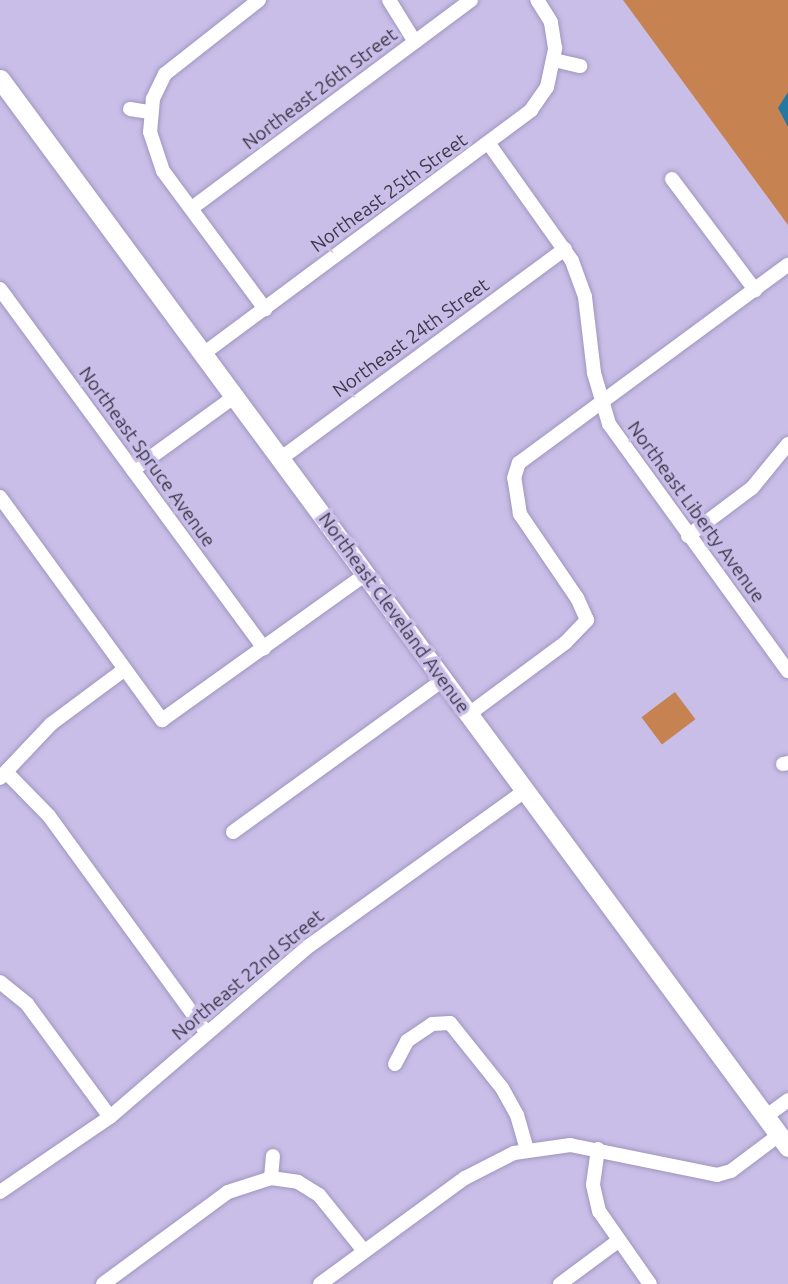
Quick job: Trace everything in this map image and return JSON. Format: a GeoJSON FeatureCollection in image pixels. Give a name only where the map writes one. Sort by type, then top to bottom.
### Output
{"type":"FeatureCollection","features":[{"type":"Feature","properties":{"kind":"street"},"geometry":{"type":"LineString","coordinates":[[259,0],[239,6],[174,64],[158,86],[150,112],[156,157],[265,309]]}},
{"type":"Feature","properties":{"kind":"street"},"geometry":{"type":"LineString","coordinates":[[389,0],[415,42]]}},
{"type":"Feature","properties":{"kind":"street","name":"Northeast 26th Street"},"geometry":{"type":"LineString","coordinates":[[192,208],[471,0]]}},
{"type":"Feature","properties":{"kind":"street"},"geometry":{"type":"LineString","coordinates":[[537,0],[551,22],[554,60],[580,66]]}},
{"type":"Feature","properties":{"kind":"street","name":"Northeast 25th Street"},"geometry":{"type":"LineString","coordinates":[[203,354],[489,144],[540,99],[554,60]]}},
{"type":"Feature","properties":{"kind":"street","name":"Northeast Cleveland Avenue"},"geometry":{"type":"LineString","coordinates":[[0,79],[783,1141]]}},
{"type":"Feature","properties":{"kind":"street"},"geometry":{"type":"LineString","coordinates":[[130,109],[150,112]]}},
{"type":"Feature","properties":{"kind":"street","name":"Northeast Liberty Avenue"},"geometry":{"type":"LineString","coordinates":[[489,144],[565,249],[585,297],[600,403],[623,448],[788,671]]}},
{"type":"Feature","properties":{"kind":"street"},"geometry":{"type":"LineString","coordinates":[[672,179],[755,290]]}},
{"type":"Feature","properties":{"kind":"street","name":"Northeast 24th Street"},"geometry":{"type":"LineString","coordinates":[[280,459],[565,249]]}},
{"type":"Feature","properties":{"kind":"street"},"geometry":{"type":"LineString","coordinates":[[469,714],[565,643],[587,621],[577,598],[520,514],[514,478],[519,463],[788,265]]}},
{"type":"Feature","properties":{"kind":"street","name":"Northeast Spruce Avenue"},"geometry":{"type":"LineString","coordinates":[[0,289],[264,648]]}},
{"type":"Feature","properties":{"kind":"street"},"geometry":{"type":"LineString","coordinates":[[133,470],[234,397]]}},
{"type":"Feature","properties":{"kind":"street"},"geometry":{"type":"LineString","coordinates":[[688,536],[752,488],[788,444]]}},
{"type":"Feature","properties":{"kind":"street"},"geometry":{"type":"LineString","coordinates":[[0,497],[162,720],[366,574]]}},
{"type":"Feature","properties":{"kind":"street"},"geometry":{"type":"LineString","coordinates":[[125,669],[51,724],[4,775],[49,816],[206,1032]]}},
{"type":"Feature","properties":{"kind":"street"},"geometry":{"type":"LineString","coordinates":[[233,832],[443,680]]}},
{"type":"Feature","properties":{"kind":"street","name":"Northeast 22nd Street"},"geometry":{"type":"LineString","coordinates":[[0,1192],[110,1117],[309,946],[525,791]]}},
{"type":"Feature","properties":{"kind":"street"},"geometry":{"type":"LineString","coordinates":[[0,982],[27,1004],[110,1117]]}},
{"type":"Feature","properties":{"kind":"street"},"geometry":{"type":"LineString","coordinates":[[396,1064],[407,1041],[432,1024],[450,1023],[502,1088],[517,1115],[527,1149]]}},
{"type":"Feature","properties":{"kind":"street"},"geometry":{"type":"LineString","coordinates":[[765,1117],[788,1100]]}},
{"type":"Feature","properties":{"kind":"street"},"geometry":{"type":"LineString","coordinates":[[320,1284],[465,1178],[527,1149],[570,1144],[717,1175],[731,1171],[783,1141]]}},
{"type":"Feature","properties":{"kind":"street"},"geometry":{"type":"LineString","coordinates":[[598,1149],[595,1198],[618,1241],[650,1284]]}},
{"type":"Feature","properties":{"kind":"street"},"geometry":{"type":"LineString","coordinates":[[271,1178],[273,1156]]}},
{"type":"Feature","properties":{"kind":"street"},"geometry":{"type":"LineString","coordinates":[[103,1284],[229,1192],[271,1178],[298,1182],[319,1195],[364,1251]]}},
{"type":"Feature","properties":{"kind":"street"},"geometry":{"type":"LineString","coordinates":[[560,1284],[618,1241]]}},
{"type":"Feature","properties":{"kind":"shaded area"},"geometry":{"type":"Polygon","coordinates":[[[623,0],[788,0],[788,225],[623,0]]]}},
{"type":"Feature","properties":{"kind":"shaded area"},"geometry":{"type":"Polygon","coordinates":[[[675,692],[695,719],[662,744],[641,717],[675,692]]]}},
{"type":"Feature","properties":{"kind":"water"},"geometry":{"type":"Polygon","coordinates":[[[788,92],[788,127],[778,108],[788,92]]]}}]}
